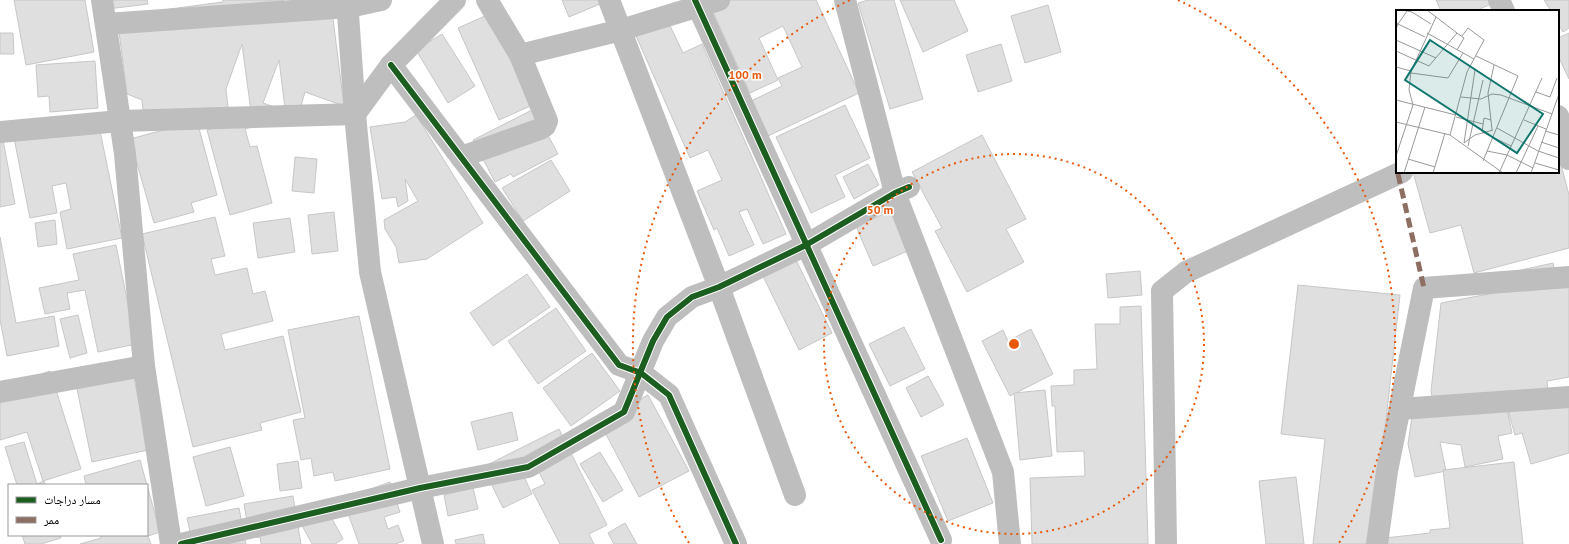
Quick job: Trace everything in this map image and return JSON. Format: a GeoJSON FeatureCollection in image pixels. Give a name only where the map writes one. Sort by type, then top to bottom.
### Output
{"type":"FeatureCollection","features":[{"type":"Feature","properties":{"kind":"street"},"geometry":{"type":"LineString","coordinates":[[102,0],[125,154],[144,366],[171,544]]}},
{"type":"Feature","properties":{"kind":"street"},"geometry":{"type":"LineString","coordinates":[[106,24],[382,0]]}},
{"type":"Feature","properties":{"kind":"street"},"geometry":{"type":"LineString","coordinates":[[354,114],[391,65],[455,0]]}},
{"type":"Feature","properties":{"kind":"street"},"geometry":{"type":"LineString","coordinates":[[461,156],[545,126],[547,121],[520,55],[487,0]]}},
{"type":"Feature","properties":{"kind":"street"},"geometry":{"type":"LineString","coordinates":[[609,0],[720,286],[795,495]]}},
{"type":"Feature","properties":{"kind":"street"},"geometry":{"type":"LineString","coordinates":[[520,55],[621,30],[696,4],[719,0]]}},
{"type":"Feature","properties":{"kind":"street"},"geometry":{"type":"LineString","coordinates":[[845,0],[902,190],[1003,472],[1010,544]]}},
{"type":"Feature","properties":{"kind":"street"},"geometry":{"type":"LineString","coordinates":[[1499,0],[1504,10]]}},
{"type":"Feature","properties":{"kind":"street"},"geometry":{"type":"LineString","coordinates":[[348,3],[354,114],[370,272],[433,544]]}},
{"type":"Feature","properties":{"kind":"street"},"geometry":{"type":"LineString","coordinates":[[696,4],[941,540]]}},
{"type":"Feature","properties":{"kind":"street"},"geometry":{"type":"LineString","coordinates":[[391,65],[619,365],[641,373],[669,395],[736,544]]}},
{"type":"Feature","properties":{"kind":"street"},"geometry":{"type":"LineString","coordinates":[[0,132],[120,121],[354,114]]}},
{"type":"Feature","properties":{"kind":"street"},"geometry":{"type":"LineString","coordinates":[[1563,122],[1569,159]]}},
{"type":"Feature","properties":{"kind":"street"},"geometry":{"type":"LineString","coordinates":[[1166,544],[1162,292],[1186,272],[1400,173]]}},
{"type":"Feature","properties":{"kind":"street"},"geometry":{"type":"LineString","coordinates":[[181,544],[420,488],[528,467],[624,412],[653,341],[667,317],[692,297],[720,286],[806,245],[902,190]]}},
{"type":"Feature","properties":{"kind":"street"},"geometry":{"type":"LineString","coordinates":[[1377,544],[1387,471],[1424,288],[1569,277]]}},
{"type":"Feature","properties":{"kind":"street"},"geometry":{"type":"LineString","coordinates":[[0,392],[144,366]]}},
{"type":"Feature","properties":{"kind":"street"},"geometry":{"type":"LineString","coordinates":[[1400,409],[1569,397]]}},
{"type":"Feature","properties":{"kind":"building"},"geometry":{"type":"Polygon","coordinates":[[[14,0],[85,0],[94,52],[26,65],[14,0]]]}},
{"type":"Feature","properties":{"kind":"building"},"geometry":{"type":"Polygon","coordinates":[[[99,0],[147,0],[148,4],[100,10],[99,0]]]}},
{"type":"Feature","properties":{"kind":"building"},"geometry":{"type":"Polygon","coordinates":[[[223,0],[284,0],[281,10],[331,3],[344,106],[305,92],[301,106],[285,108],[279,60],[263,103],[280,109],[252,119],[242,44],[226,89],[228,107],[144,118],[142,100],[127,94],[117,16],[223,2],[223,0]]]}},
{"type":"Feature","properties":{"kind":"building"},"geometry":{"type":"Polygon","coordinates":[[[562,0],[606,0],[607,1],[569,17],[562,0]]]}},
{"type":"Feature","properties":{"kind":"building"},"geometry":{"type":"Polygon","coordinates":[[[732,0],[816,0],[859,93],[768,136],[751,101],[782,86],[778,78],[802,67],[783,26],[759,38],[778,80],[750,93],[712,10],[732,0]]]}},
{"type":"Feature","properties":{"kind":"building"},"geometry":{"type":"Polygon","coordinates":[[[868,0],[894,0],[923,99],[890,109],[858,3],[868,0]]]}},
{"type":"Feature","properties":{"kind":"building"},"geometry":{"type":"Polygon","coordinates":[[[900,0],[954,0],[968,31],[923,52],[900,0]]]}},
{"type":"Feature","properties":{"kind":"building"},"geometry":{"type":"Polygon","coordinates":[[[1436,0],[1495,0],[1496,2],[1477,10],[1441,10],[1436,0]]]}},
{"type":"Feature","properties":{"kind":"building"},"geometry":{"type":"Polygon","coordinates":[[[1544,0],[1569,0],[1569,28],[1563,32],[1559,26],[1559,10],[1550,10],[1544,0]]]}},
{"type":"Feature","properties":{"kind":"building"},"geometry":{"type":"Polygon","coordinates":[[[1048,5],[1061,52],[1025,63],[1011,16],[1048,5]]]}},
{"type":"Feature","properties":{"kind":"building"},"geometry":{"type":"Polygon","coordinates":[[[496,11],[537,103],[499,120],[458,28],[496,11]]]}},
{"type":"Feature","properties":{"kind":"building"},"geometry":{"type":"Polygon","coordinates":[[[665,15],[683,53],[702,44],[786,234],[763,244],[747,209],[739,212],[754,245],[729,256],[717,228],[714,230],[697,191],[722,180],[708,150],[690,158],[633,29],[665,15]]]}},
{"type":"Feature","properties":{"kind":"building"},"geometry":{"type":"Polygon","coordinates":[[[0,33],[13,33],[14,54],[0,54],[0,33]]]}},
{"type":"Feature","properties":{"kind":"building"},"geometry":{"type":"Polygon","coordinates":[[[1569,33],[1569,79],[1559,58],[1559,38],[1569,33]]]}},
{"type":"Feature","properties":{"kind":"building"},"geometry":{"type":"Polygon","coordinates":[[[442,34],[475,86],[448,103],[416,50],[442,34]]]}},
{"type":"Feature","properties":{"kind":"building"},"geometry":{"type":"Polygon","coordinates":[[[1001,44],[1012,81],[978,92],[966,55],[1001,44]]]}},
{"type":"Feature","properties":{"kind":"building"},"geometry":{"type":"Polygon","coordinates":[[[95,61],[98,108],[50,112],[49,96],[38,97],[36,65],[95,61]]]}},
{"type":"Feature","properties":{"kind":"building"},"geometry":{"type":"Polygon","coordinates":[[[845,105],[870,158],[835,175],[845,197],[811,213],[776,137],[845,105]]]}},
{"type":"Feature","properties":{"kind":"building"},"geometry":{"type":"Polygon","coordinates":[[[534,109],[558,154],[513,177],[511,174],[495,182],[473,140],[534,109]]]}},
{"type":"Feature","properties":{"kind":"building"},"geometry":{"type":"Polygon","coordinates":[[[266,114],[268,122],[245,129],[250,147],[257,146],[272,203],[230,215],[207,130],[266,114]]]}},
{"type":"Feature","properties":{"kind":"building"},"geometry":{"type":"Polygon","coordinates":[[[416,115],[483,223],[427,259],[399,263],[396,247],[385,229],[384,220],[418,201],[405,179],[408,201],[398,207],[396,197],[382,199],[370,127],[405,122],[416,115]]]}},
{"type":"Feature","properties":{"kind":"building"},"geometry":{"type":"Polygon","coordinates":[[[98,121],[122,238],[67,249],[60,212],[71,209],[66,183],[52,186],[57,213],[30,218],[14,138],[98,121]]]}},
{"type":"Feature","properties":{"kind":"building"},"geometry":{"type":"Polygon","coordinates":[[[197,121],[217,195],[191,203],[194,212],[154,223],[130,139],[197,121]]]}},
{"type":"Feature","properties":{"kind":"building"},"geometry":{"type":"Polygon","coordinates":[[[0,124],[15,204],[0,207],[0,124]]]}},
{"type":"Feature","properties":{"kind":"building"},"geometry":{"type":"Polygon","coordinates":[[[982,135],[1026,219],[1006,229],[1024,262],[967,292],[935,231],[942,228],[912,172],[982,135]]]}},
{"type":"Feature","properties":{"kind":"building"},"geometry":{"type":"Polygon","coordinates":[[[295,157],[317,159],[314,193],[292,191],[295,157]]]}},
{"type":"Feature","properties":{"kind":"building"},"geometry":{"type":"Polygon","coordinates":[[[1559,157],[1569,195],[1569,248],[1474,273],[1461,225],[1430,233],[1413,173],[1559,173],[1559,157]]]}},
{"type":"Feature","properties":{"kind":"building"},"geometry":{"type":"Polygon","coordinates":[[[551,160],[570,191],[523,221],[502,188],[551,160]]]}},
{"type":"Feature","properties":{"kind":"building"},"geometry":{"type":"Polygon","coordinates":[[[868,164],[879,185],[854,199],[843,177],[868,164]]]}},
{"type":"Feature","properties":{"kind":"building"},"geometry":{"type":"Polygon","coordinates":[[[893,210],[910,250],[873,266],[856,226],[893,210]]]}},
{"type":"Feature","properties":{"kind":"building"},"geometry":{"type":"Polygon","coordinates":[[[334,212],[338,251],[312,254],[308,215],[334,212]]]}},
{"type":"Feature","properties":{"kind":"building"},"geometry":{"type":"Polygon","coordinates":[[[215,217],[225,256],[211,259],[215,275],[247,268],[253,294],[265,291],[273,321],[221,334],[225,350],[283,336],[301,412],[260,423],[262,430],[193,447],[142,234],[215,217]]]}},
{"type":"Feature","properties":{"kind":"building"},"geometry":{"type":"Polygon","coordinates":[[[290,218],[295,252],[258,258],[253,223],[290,218]]]}},
{"type":"Feature","properties":{"kind":"building"},"geometry":{"type":"Polygon","coordinates":[[[55,220],[57,244],[38,247],[35,223],[55,220]]]}},
{"type":"Feature","properties":{"kind":"building"},"geometry":{"type":"Polygon","coordinates":[[[0,237],[16,323],[54,316],[59,346],[7,356],[0,320],[0,237]]]}},
{"type":"Feature","properties":{"kind":"building"},"geometry":{"type":"Polygon","coordinates":[[[116,245],[136,344],[98,352],[85,290],[67,293],[70,309],[45,314],[39,288],[79,280],[73,254],[116,245]]]}},
{"type":"Feature","properties":{"kind":"building"},"geometry":{"type":"Polygon","coordinates":[[[795,258],[832,333],[799,350],[762,274],[795,258]]]}},
{"type":"Feature","properties":{"kind":"building"},"geometry":{"type":"Polygon","coordinates":[[[1553,263],[1555,273],[1569,279],[1569,377],[1547,381],[1548,391],[1505,400],[1512,433],[1498,436],[1503,459],[1465,467],[1461,445],[1440,442],[1446,471],[1415,477],[1408,444],[1413,410],[1434,405],[1431,391],[1441,303],[1515,289],[1512,272],[1553,263]]]}},
{"type":"Feature","properties":{"kind":"building"},"geometry":{"type":"Polygon","coordinates":[[[1140,271],[1142,295],[1108,298],[1106,274],[1140,271]]]}},
{"type":"Feature","properties":{"kind":"building"},"geometry":{"type":"Polygon","coordinates":[[[527,274],[550,307],[493,346],[470,313],[527,274]]]}},
{"type":"Feature","properties":{"kind":"building"},"geometry":{"type":"Polygon","coordinates":[[[1298,285],[1400,295],[1372,544],[1313,544],[1325,439],[1281,434],[1298,285]]]}},
{"type":"Feature","properties":{"kind":"building"},"geometry":{"type":"Polygon","coordinates":[[[1141,306],[1148,544],[1032,544],[1030,478],[1085,476],[1084,451],[1057,452],[1055,406],[1052,406],[1051,386],[1074,385],[1074,370],[1097,369],[1095,324],[1120,324],[1120,307],[1141,306]]]}},
{"type":"Feature","properties":{"kind":"building"},"geometry":{"type":"Polygon","coordinates":[[[556,308],[586,351],[538,384],[508,341],[556,308]]]}},
{"type":"Feature","properties":{"kind":"building"},"geometry":{"type":"Polygon","coordinates":[[[78,315],[87,353],[70,358],[60,319],[78,315]]]}},
{"type":"Feature","properties":{"kind":"building"},"geometry":{"type":"Polygon","coordinates":[[[359,316],[390,469],[335,481],[333,472],[314,476],[311,458],[301,460],[293,420],[305,418],[288,330],[359,316]]]}},
{"type":"Feature","properties":{"kind":"building"},"geometry":{"type":"Polygon","coordinates":[[[904,327],[925,369],[890,386],[869,344],[904,327]]]}},
{"type":"Feature","properties":{"kind":"building"},"geometry":{"type":"Polygon","coordinates":[[[1031,329],[1053,374],[1010,396],[982,341],[1003,330],[1008,341],[1031,329]]]}},
{"type":"Feature","properties":{"kind":"building"},"geometry":{"type":"Polygon","coordinates":[[[592,353],[620,391],[571,426],[543,388],[592,353]]]}},
{"type":"Feature","properties":{"kind":"building"},"geometry":{"type":"Polygon","coordinates":[[[132,367],[148,450],[92,462],[75,379],[132,367]]]}},
{"type":"Feature","properties":{"kind":"building"},"geometry":{"type":"Polygon","coordinates":[[[50,371],[81,469],[43,481],[27,432],[0,440],[0,388],[50,371]]]}},
{"type":"Feature","properties":{"kind":"building"},"geometry":{"type":"Polygon","coordinates":[[[928,376],[944,405],[921,417],[906,388],[928,376]]]}},
{"type":"Feature","properties":{"kind":"building"},"geometry":{"type":"Polygon","coordinates":[[[1569,389],[1569,453],[1531,464],[1522,433],[1515,435],[1506,403],[1569,389]]]}},
{"type":"Feature","properties":{"kind":"building"},"geometry":{"type":"Polygon","coordinates":[[[1045,390],[1052,456],[1020,460],[1014,393],[1045,390]]]}},
{"type":"Feature","properties":{"kind":"building"},"geometry":{"type":"Polygon","coordinates":[[[648,395],[689,471],[639,497],[599,421],[648,395]]]}},
{"type":"Feature","properties":{"kind":"building"},"geometry":{"type":"Polygon","coordinates":[[[512,412],[518,440],[478,450],[471,422],[512,412]]]}},
{"type":"Feature","properties":{"kind":"building"},"geometry":{"type":"Polygon","coordinates":[[[559,429],[607,525],[589,534],[594,544],[560,544],[532,490],[545,484],[535,464],[521,470],[532,494],[503,508],[483,467],[559,429]]]}},
{"type":"Feature","properties":{"kind":"building"},"geometry":{"type":"Polygon","coordinates":[[[967,438],[993,503],[948,521],[921,456],[967,438]]]}},
{"type":"Feature","properties":{"kind":"building"},"geometry":{"type":"Polygon","coordinates":[[[24,442],[37,484],[17,484],[5,447],[24,442]]]}},
{"type":"Feature","properties":{"kind":"building"},"geometry":{"type":"Polygon","coordinates":[[[230,447],[244,496],[206,506],[193,457],[230,447]]]}},
{"type":"Feature","properties":{"kind":"building"},"geometry":{"type":"Polygon","coordinates":[[[600,452],[623,490],[603,502],[580,464],[600,452]]]}},
{"type":"Feature","properties":{"kind":"building"},"geometry":{"type":"Polygon","coordinates":[[[140,460],[147,484],[86,484],[84,476],[140,460]]]}},
{"type":"Feature","properties":{"kind":"building"},"geometry":{"type":"Polygon","coordinates":[[[298,461],[302,488],[280,491],[277,464],[298,461]]]}},
{"type":"Feature","properties":{"kind":"building"},"geometry":{"type":"Polygon","coordinates":[[[1514,462],[1523,544],[1386,544],[1385,538],[1430,533],[1430,530],[1450,528],[1443,470],[1514,462]]]}},
{"type":"Feature","properties":{"kind":"building"},"geometry":{"type":"Polygon","coordinates":[[[1296,477],[1304,544],[1266,544],[1259,481],[1296,477]]]}},
{"type":"Feature","properties":{"kind":"building"},"geometry":{"type":"Polygon","coordinates":[[[44,481],[45,484],[37,484],[44,481]]]}},
{"type":"Feature","properties":{"kind":"building"},"geometry":{"type":"Polygon","coordinates":[[[390,482],[400,512],[384,517],[388,529],[398,525],[404,541],[395,544],[359,544],[343,499],[390,482]]]}},
{"type":"Feature","properties":{"kind":"building"},"geometry":{"type":"Polygon","coordinates":[[[473,488],[478,509],[448,516],[444,495],[473,488]]]}},
{"type":"Feature","properties":{"kind":"building"},"geometry":{"type":"Polygon","coordinates":[[[148,489],[160,532],[148,536],[148,489]]]}},
{"type":"Feature","properties":{"kind":"building"},"geometry":{"type":"Polygon","coordinates":[[[293,496],[301,544],[261,544],[260,537],[250,538],[244,504],[293,496]]]}},
{"type":"Feature","properties":{"kind":"building"},"geometry":{"type":"Polygon","coordinates":[[[322,500],[343,539],[335,544],[312,544],[296,514],[322,500]]]}},
{"type":"Feature","properties":{"kind":"building"},"geometry":{"type":"Polygon","coordinates":[[[239,508],[246,544],[193,544],[187,518],[239,508]]]}},
{"type":"Feature","properties":{"kind":"building"},"geometry":{"type":"Polygon","coordinates":[[[625,523],[637,544],[614,544],[608,533],[625,523]]]}},
{"type":"Feature","properties":{"kind":"building"},"geometry":{"type":"Polygon","coordinates":[[[483,534],[485,544],[456,544],[455,540],[483,534]]]}},
{"type":"Feature","properties":{"kind":"building"},"geometry":{"type":"Polygon","coordinates":[[[22,536],[60,536],[61,538],[41,544],[25,544],[22,536]]]}},
{"type":"Feature","properties":{"kind":"building"},"geometry":{"type":"Polygon","coordinates":[[[100,536],[148,536],[151,544],[80,544],[101,538],[100,536]]]}},
{"type":"Feature","properties":{"kind":"marked path"},"geometry":{"type":"LineString","coordinates":[[1398,174],[1424,288]]}},
{"type":"Feature","properties":{"kind":"cycle path"},"geometry":{"type":"LineString","coordinates":[[695,0],[941,540]]}},
{"type":"Feature","properties":{"kind":"cycle path"},"geometry":{"type":"LineString","coordinates":[[391,65],[619,365],[641,373],[669,395],[736,544]]}},
{"type":"Feature","properties":{"kind":"cycle path"},"geometry":{"type":"LineString","coordinates":[[181,544],[420,488],[528,467],[624,412],[653,341],[667,317],[692,297],[719,287],[806,245],[895,193],[909,187]]}}]}
